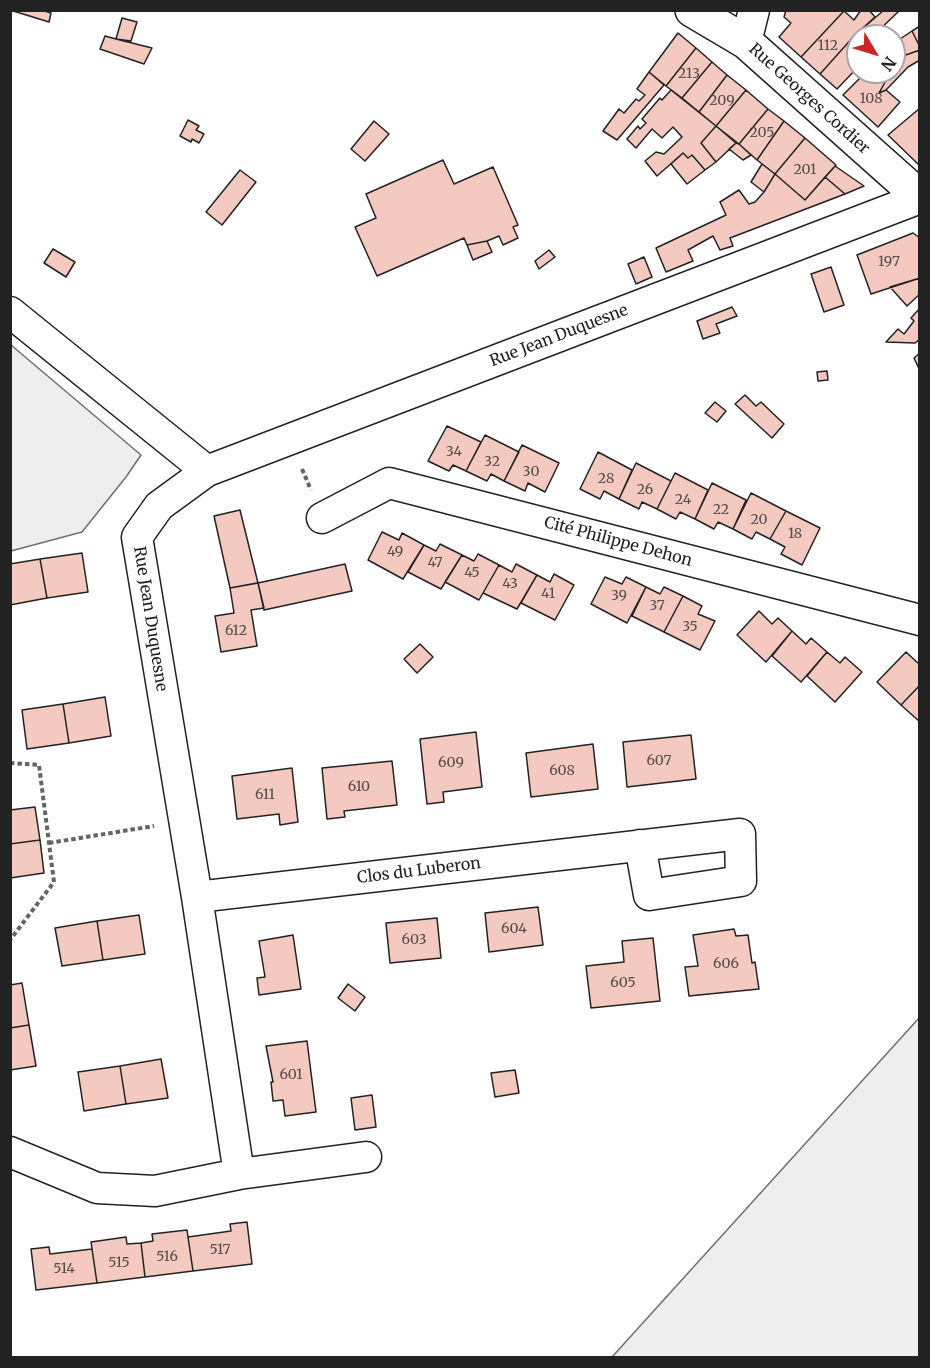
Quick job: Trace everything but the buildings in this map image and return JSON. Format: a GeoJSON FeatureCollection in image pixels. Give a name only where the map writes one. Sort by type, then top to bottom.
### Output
{"type":"FeatureCollection","features":[{"type":"Feature","properties":{"kind":"street","name":"Rue Georges Cordier"},"geometry":{"type":"LineString","coordinates":[[692,10],[746,42],[920,198]]}},
{"type":"Feature","properties":{"kind":"street"},"geometry":{"type":"LineString","coordinates":[[746,42],[754,10]]}},
{"type":"Feature","properties":{"kind":"street","name":"Rue Jean Duquesne"},"geometry":{"type":"LineString","coordinates":[[239,1174],[197,897],[136,537],[159,506],[207,471],[920,198]]}},
{"type":"Feature","properties":{"kind":"street"},"geometry":{"type":"LineString","coordinates":[[10,312],[207,471]]}},
{"type":"Feature","properties":{"kind":"street","name":"Cité Philippe Dehon"},"geometry":{"type":"LineString","coordinates":[[322,518],[389,483],[920,620]]}},
{"type":"Feature","properties":{"kind":"street","name":"Clos du Luberon"},"geometry":{"type":"LineString","coordinates":[[197,897],[640,846]]}},
{"type":"Feature","properties":{"kind":"street"},"geometry":{"type":"LineString","coordinates":[[10,1152],[97,1188],[155,1191],[239,1174],[366,1157]]}},
{"type":"Feature","properties":{"kind":"path"},"geometry":{"type":"LineString","coordinates":[[10,763],[39,765],[54,882],[10,940]]}},
{"type":"Feature","properties":{"kind":"path"},"geometry":{"type":"LineString","coordinates":[[49,843],[184,821]]}},
{"type":"Feature","properties":{"kind":"shaded area"},"geometry":{"type":"Polygon","coordinates":[[[11,345],[141,455],[82,532],[11,551],[11,345]]]}},
{"type":"Feature","properties":{"kind":"shaded area"},"geometry":{"type":"Polygon","coordinates":[[[919,1018],[919,1357],[612,1357],[919,1018]]]}}]}
